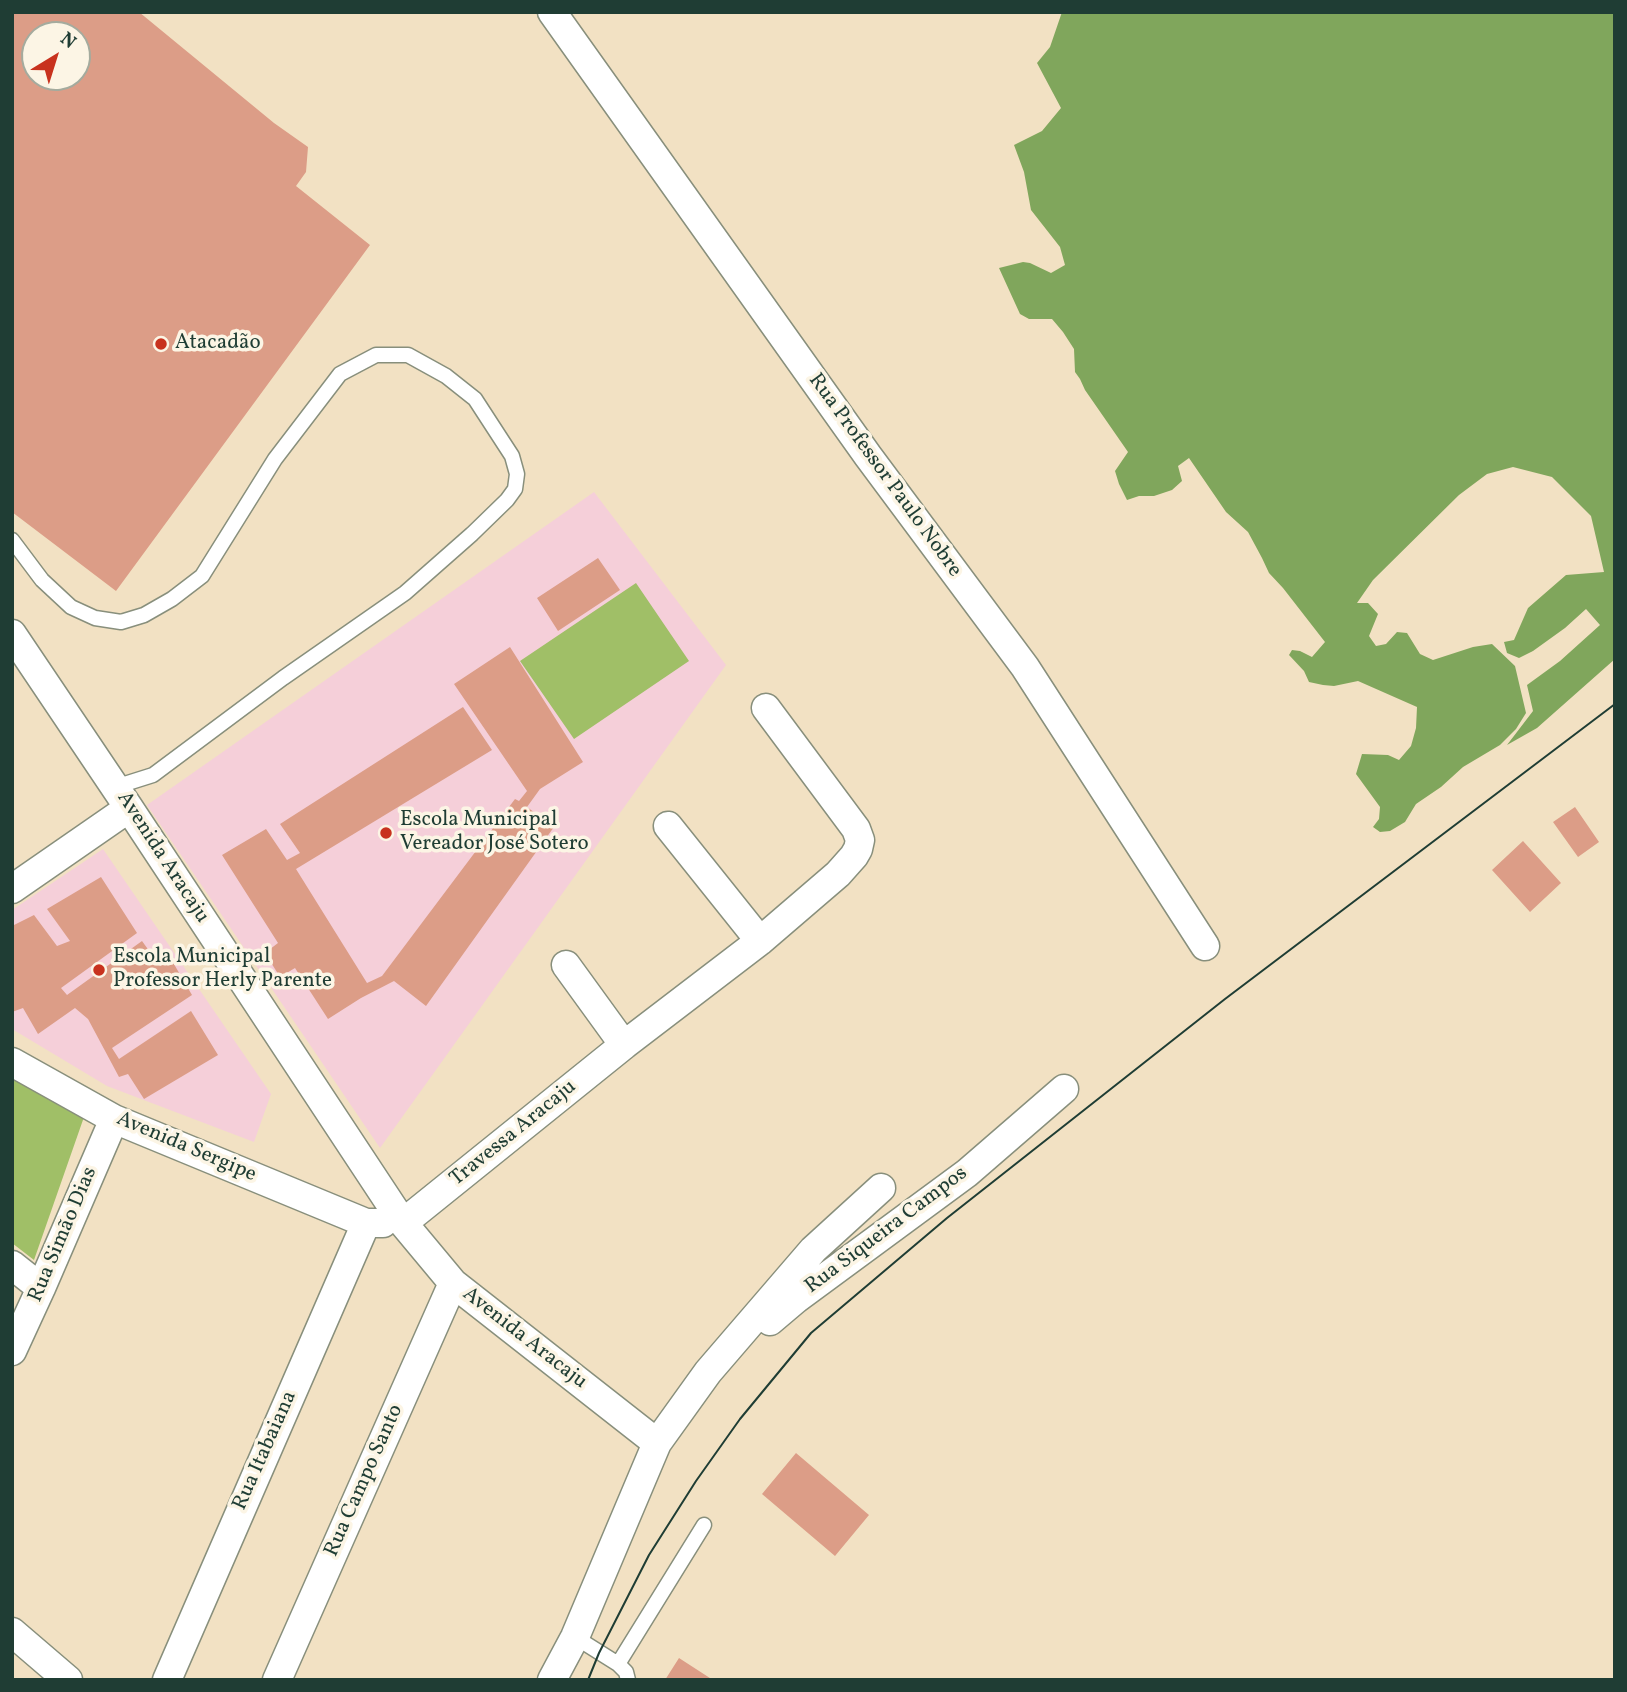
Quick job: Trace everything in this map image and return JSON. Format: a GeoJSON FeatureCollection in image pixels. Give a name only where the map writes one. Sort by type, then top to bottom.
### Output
{"type":"FeatureCollection","features":[{"type":"Feature","properties":{"kind":"street","name":"Rua Professor Paulo Nobre"},"geometry":{"type":"LineString","coordinates":[[552,12],[868,456],[1025,667],[1205,946]]}},
{"type":"Feature","properties":{"kind":"street","name":"Avenida Aracaju"},"geometry":{"type":"LineString","coordinates":[[12,634],[403,1223],[453,1283],[657,1443]]}},
{"type":"Feature","properties":{"kind":"street","name":"Travessa Aracaju"},"geometry":{"type":"LineString","coordinates":[[403,1223],[624,1045],[760,941],[838,874],[854,856],[860,840],[856,829],[766,708]]}},
{"type":"Feature","properties":{"kind":"street"},"geometry":{"type":"LineString","coordinates":[[12,889],[122,797]]}},
{"type":"Feature","properties":{"kind":"street"},"geometry":{"type":"LineString","coordinates":[[668,826],[760,941]]}},
{"type":"Feature","properties":{"kind":"street"},"geometry":{"type":"LineString","coordinates":[[566,965],[624,1045]]}},
{"type":"Feature","properties":{"kind":"street","name":"Avenida Sergipe"},"geometry":{"type":"LineString","coordinates":[[12,1062],[114,1119],[366,1223]]}},
{"type":"Feature","properties":{"kind":"street","name":"Rua Siqueira Campos"},"geometry":{"type":"LineString","coordinates":[[708,1372],[796,1299],[967,1172],[1064,1089]]}},
{"type":"Feature","properties":{"kind":"street","name":"Rua Simão Dias"},"geometry":{"type":"LineString","coordinates":[[12,1351],[114,1119]]}},
{"type":"Feature","properties":{"kind":"street","name":"Rua Siqueira Campos"},"geometry":{"type":"LineString","coordinates":[[552,1680],[575,1637],[657,1443],[708,1372],[813,1250],[881,1188]]}},
{"type":"Feature","properties":{"kind":"street"},"geometry":{"type":"LineString","coordinates":[[366,1223],[403,1223]]}},
{"type":"Feature","properties":{"kind":"street","name":"Rua Itabaiana"},"geometry":{"type":"LineString","coordinates":[[167,1680],[366,1223]]}},
{"type":"Feature","properties":{"kind":"street"},"geometry":{"type":"LineString","coordinates":[[12,1265],[41,1288]]}},
{"type":"Feature","properties":{"kind":"street","name":"Rua Campo Santo"},"geometry":{"type":"LineString","coordinates":[[277,1680],[453,1283]]}},
{"type":"Feature","properties":{"kind":"street"},"geometry":{"type":"LineString","coordinates":[[12,1632],[68,1680]]}},
{"type":"Feature","properties":{"kind":"lane"},"geometry":{"type":"LineString","coordinates":[[12,540],[43,580],[71,607],[95,618],[121,622],[144,615],[172,599],[202,576],[275,459],[340,374],[376,355],[408,355],[446,376],[475,400],[512,456],[517,474],[514,489],[507,500],[405,593],[283,678],[122,797]]}},
{"type":"Feature","properties":{"kind":"lane"},"geometry":{"type":"LineString","coordinates":[[618,1664],[704,1525]]}},
{"type":"Feature","properties":{"kind":"lane"},"geometry":{"type":"LineString","coordinates":[[575,1637],[618,1664],[626,1672],[628,1680]]}},
{"type":"Feature","properties":{"kind":"shaded area","name":"Escola Municipal Vereador José Sotero"},"geometry":{"type":"Polygon","coordinates":[[[594,492],[726,665],[380,1148],[147,805],[594,492]]]}},
{"type":"Feature","properties":{"kind":"shaded area","name":"Escola Municipal Professor Herly Parente"},"geometry":{"type":"Polygon","coordinates":[[[103,849],[271,1094],[254,1142],[107,1086],[12,1029],[12,910],[103,849]]]}},
{"type":"Feature","properties":{"kind":"green space"},"geometry":{"type":"Polygon","coordinates":[[[1062,12],[1615,12],[1615,659],[1537,728],[1507,745],[1533,711],[1527,685],[1560,661],[1600,625],[1586,609],[1565,628],[1519,658],[1507,653],[1504,642],[1514,640],[1528,608],[1566,575],[1604,572],[1591,516],[1552,477],[1513,467],[1487,474],[1459,495],[1373,580],[1357,603],[1368,603],[1378,614],[1369,636],[1376,646],[1386,644],[1397,632],[1407,633],[1420,654],[1433,660],[1492,644],[1515,666],[1526,713],[1516,729],[1500,745],[1463,767],[1441,787],[1416,804],[1405,822],[1390,831],[1380,832],[1373,827],[1379,819],[1380,807],[1356,774],[1362,754],[1388,755],[1399,760],[1411,746],[1416,728],[1417,707],[1358,681],[1334,686],[1309,682],[1304,671],[1289,655],[1292,650],[1312,657],[1325,642],[1269,573],[1248,532],[1226,512],[1189,458],[1178,466],[1182,481],[1172,490],[1127,500],[1115,471],[1128,452],[1075,372],[1074,349],[1052,319],[1029,319],[1020,314],[999,268],[1023,262],[1051,273],[1065,265],[1060,247],[1031,210],[1024,172],[1014,145],[1042,131],[1061,108],[1037,63],[1050,47],[1062,12]]]}},
{"type":"Feature","properties":{"kind":"green space"},"geometry":{"type":"Polygon","coordinates":[[[636,583],[689,661],[574,739],[520,661],[636,583]]]}},
{"type":"Feature","properties":{"kind":"green space"},"geometry":{"type":"Polygon","coordinates":[[[12,1071],[84,1117],[34,1260],[12,1243],[12,1071]]]}},
{"type":"Feature","properties":{"kind":"building"},"geometry":{"type":"Polygon","coordinates":[[[12,12],[139,12],[274,123],[308,147],[306,172],[296,186],[370,245],[116,591],[12,512],[12,12]]]}},
{"type":"Feature","properties":{"kind":"building"},"geometry":{"type":"Polygon","coordinates":[[[598,558],[620,590],[558,631],[537,598],[598,558]]]}},
{"type":"Feature","properties":{"kind":"building"},"geometry":{"type":"Polygon","coordinates":[[[510,647],[583,762],[540,789],[527,807],[554,827],[426,1006],[394,981],[328,1019],[295,968],[280,977],[265,953],[278,943],[222,855],[266,829],[287,860],[300,853],[280,824],[463,707],[492,750],[296,869],[367,983],[382,976],[515,799],[519,801],[527,791],[454,684],[510,647]]]}},
{"type":"Feature","properties":{"kind":"building"},"geometry":{"type":"Polygon","coordinates":[[[1575,807],[1599,842],[1578,857],[1553,822],[1575,807]]]}},
{"type":"Feature","properties":{"kind":"building"},"geometry":{"type":"Polygon","coordinates":[[[1523,841],[1561,883],[1530,912],[1492,870],[1523,841]]]}},
{"type":"Feature","properties":{"kind":"building"},"geometry":{"type":"Polygon","coordinates":[[[101,877],[137,933],[61,988],[67,995],[142,941],[160,966],[171,959],[192,995],[112,1048],[119,1059],[191,1011],[218,1055],[144,1099],[128,1074],[119,1077],[88,1019],[75,1008],[38,1034],[23,1008],[12,1012],[12,926],[34,915],[57,946],[70,941],[47,909],[101,877]]]}},
{"type":"Feature","properties":{"kind":"building"},"geometry":{"type":"Polygon","coordinates":[[[796,1453],[869,1515],[835,1556],[762,1494],[796,1453]]]}},
{"type":"Feature","properties":{"kind":"building"},"geometry":{"type":"Polygon","coordinates":[[[679,1658],[713,1680],[665,1680],[679,1658]]]}},
{"type":"Feature","properties":{"kind":"tram line"},"geometry":{"type":"LineString","coordinates":[[588,1680],[649,1555],[696,1481],[740,1419],[811,1333],[947,1218],[1225,999],[1615,704]]}},
{"type":"Feature","properties":{"kind":"place","name":"Atacadão"},"geometry":{"type":"Point","coordinates":[161,344]}},
{"type":"Feature","properties":{"kind":"place","name":"Escola Municipal Vereador José Sotero"},"geometry":{"type":"Point","coordinates":[386,833]}},
{"type":"Feature","properties":{"kind":"place","name":"Escola Municipal Professor Herly Parente"},"geometry":{"type":"Point","coordinates":[99,970]}}]}
